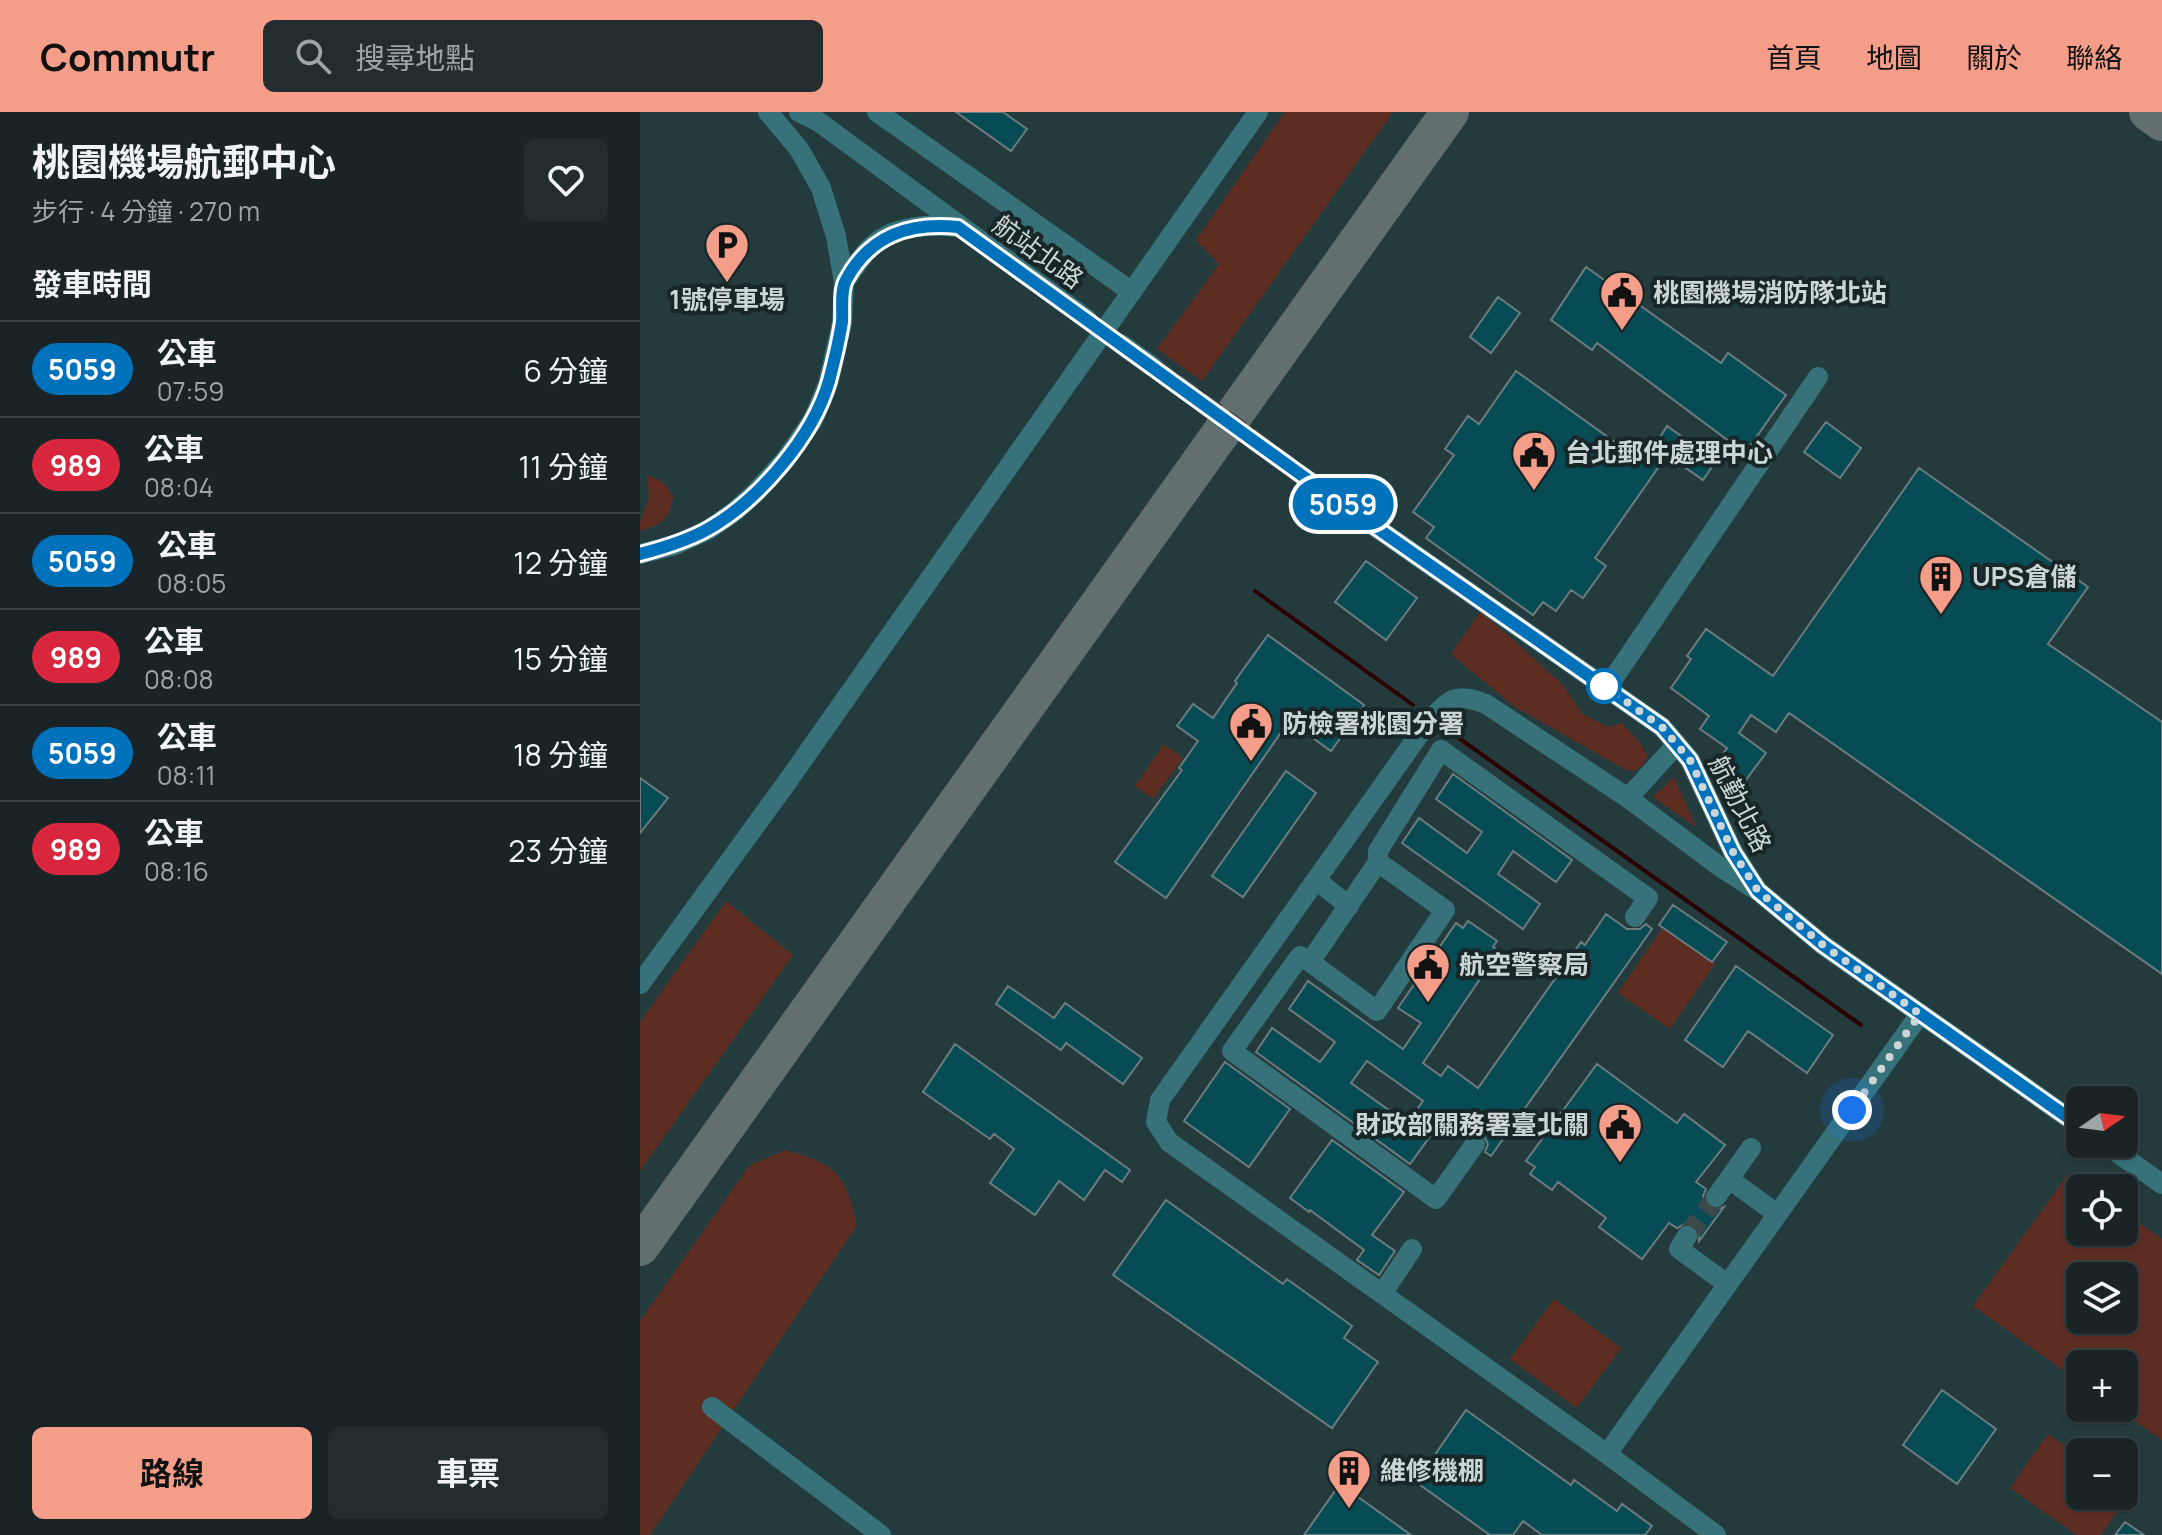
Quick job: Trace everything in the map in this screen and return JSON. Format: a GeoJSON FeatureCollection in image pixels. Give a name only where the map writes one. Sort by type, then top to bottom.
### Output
{"type":"FeatureCollection","features":[{"type":"Feature","properties":{"kind":"street"},"geometry":{"type":"LineString","coordinates":[[640,554],[675,545],[708,530],[734,512],[785,460],[813,420],[828,384],[842,323],[844,282],[836,236],[821,188],[799,149],[768,112]]}},
{"type":"Feature","properties":{"kind":"street","name":"航站北路"},"geometry":{"type":"LineString","coordinates":[[799,112],[819,122],[1087,319]]}},
{"type":"Feature","properties":{"kind":"street"},"geometry":{"type":"LineString","coordinates":[[877,112],[1132,292]]}},
{"type":"Feature","properties":{"kind":"street"},"geometry":{"type":"LineString","coordinates":[[640,984],[785,785],[1258,112]]}},
{"type":"Feature","properties":{"kind":"street"},"geometry":{"type":"LineString","coordinates":[[844,282],[872,245],[891,234],[918,226],[958,227]]}},
{"type":"Feature","properties":{"kind":"street"},"geometry":{"type":"LineString","coordinates":[[1121,344],[1152,366]]}},
{"type":"Feature","properties":{"kind":"street"},"geometry":{"type":"LineString","coordinates":[[1607,688],[1818,377]]}},
{"type":"Feature","properties":{"kind":"street","name":"航勤北路"},"geometry":{"type":"LineString","coordinates":[[1311,482],[1662,727],[1690,760],[1733,852],[1758,891],[1823,945],[2066,1116]]}},
{"type":"Feature","properties":{"kind":"street"},"geometry":{"type":"LineString","coordinates":[[1716,1535],[1169,1142],[1156,1122],[1160,1100],[1428,722],[1446,702],[1467,697],[1486,704],[1628,798],[1758,891]]}},
{"type":"Feature","properties":{"kind":"street"},"geometry":{"type":"LineString","coordinates":[[1628,798],[1677,744]]}},
{"type":"Feature","properties":{"kind":"street"},"geometry":{"type":"LineString","coordinates":[[1310,962],[1378,862],[1378,851],[1441,750],[1648,898],[1635,917]]}},
{"type":"Feature","properties":{"kind":"street"},"geometry":{"type":"LineString","coordinates":[[1378,862],[1445,910],[1377,1011],[1300,956],[1232,1051],[1436,1199],[1475,1144]]}},
{"type":"Feature","properties":{"kind":"street"},"geometry":{"type":"LineString","coordinates":[[1316,880],[1349,906]]}},
{"type":"Feature","properties":{"kind":"street"},"geometry":{"type":"LineString","coordinates":[[1607,1454],[1920,1014]]}},
{"type":"Feature","properties":{"kind":"street"},"geometry":{"type":"LineString","coordinates":[[1716,1197],[1751,1148]]}},
{"type":"Feature","properties":{"kind":"street"},"geometry":{"type":"LineString","coordinates":[[2125,1158],[2162,1184]]}},
{"type":"Feature","properties":{"kind":"street"},"geometry":{"type":"LineString","coordinates":[[1729,1179],[1777,1214]]}},
{"type":"Feature","properties":{"kind":"street"},"geometry":{"type":"LineString","coordinates":[[1687,1236],[1679,1249],[1727,1284]]}},
{"type":"Feature","properties":{"kind":"street"},"geometry":{"type":"LineString","coordinates":[[1382,1294],[1412,1249]]}},
{"type":"Feature","properties":{"kind":"street"},"geometry":{"type":"LineString","coordinates":[[712,1407],[881,1535]]}},
{"type":"Feature","properties":{"kind":"shaded area"},"geometry":{"type":"Polygon","coordinates":[[[640,112],[2162,112],[2162,1535],[640,1535],[640,112]]]}},
{"type":"Feature","properties":{"kind":"shaded area"},"geometry":{"type":"Polygon","coordinates":[[[1285,112],[1393,112],[1202,381],[1157,349],[1219,264],[1196,240],[1285,112]]]}},
{"type":"Feature","properties":{"kind":"shaded area"},"geometry":{"type":"Polygon","coordinates":[[[647,474],[664,483],[673,496],[664,520],[640,531],[640,521],[649,498],[647,474]]]}},
{"type":"Feature","properties":{"kind":"shaded area"},"geometry":{"type":"Polygon","coordinates":[[[1481,611],[1561,683],[1583,714],[1608,727],[1622,723],[1648,756],[1643,765],[1635,771],[1626,770],[1515,707],[1451,654],[1481,611]]]}},
{"type":"Feature","properties":{"kind":"shaded area"},"geometry":{"type":"Polygon","coordinates":[[[1164,744],[1183,758],[1153,799],[1135,786],[1164,744]]]}},
{"type":"Feature","properties":{"kind":"shaded area"},"geometry":{"type":"Polygon","coordinates":[[[1674,777],[1696,827],[1653,797],[1674,777]]]}},
{"type":"Feature","properties":{"kind":"shaded area"},"geometry":{"type":"Polygon","coordinates":[[[726,901],[793,955],[640,1171],[640,1022],[726,901]]]}},
{"type":"Feature","properties":{"kind":"shaded area"},"geometry":{"type":"Polygon","coordinates":[[[1663,927],[1715,964],[1670,1029],[1618,993],[1663,927]]]}},
{"type":"Feature","properties":{"kind":"shaded area"},"geometry":{"type":"Polygon","coordinates":[[[786,1150],[817,1161],[836,1174],[848,1193],[857,1225],[650,1535],[640,1535],[640,1321],[750,1165],[786,1150]]]}},
{"type":"Feature","properties":{"kind":"shaded area"},"geometry":{"type":"Polygon","coordinates":[[[2066,1177],[2066,1246],[2138,1246],[2138,1222],[2162,1239],[2162,1440],[2137,1422],[2138,1350],[2066,1350],[2066,1372],[1973,1306],[2066,1177]]]}},
{"type":"Feature","properties":{"kind":"shaded area"},"geometry":{"type":"Polygon","coordinates":[[[1554,1299],[1621,1348],[1577,1408],[1510,1359],[1554,1299]]]}},
{"type":"Feature","properties":{"kind":"shaded area"},"geometry":{"type":"Polygon","coordinates":[[[2048,1434],[2066,1447],[2066,1510],[2118,1510],[2101,1535],[2077,1535],[2010,1488],[2048,1434]]]}},
{"type":"Feature","properties":{"kind":"building"},"geometry":{"type":"Polygon","coordinates":[[[956,112],[1003,112],[1027,129],[1011,151],[956,112]]]}},
{"type":"Feature","properties":{"kind":"building","name":"桃園機場消防隊北站"},"geometry":{"type":"Polygon","coordinates":[[[1586,267],[1721,363],[1728,353],[1786,395],[1745,453],[1597,343],[1592,350],[1551,320],[1586,267]]]}},
{"type":"Feature","properties":{"kind":"building"},"geometry":{"type":"Polygon","coordinates":[[[1498,297],[1520,313],[1491,353],[1470,337],[1498,297]]]}},
{"type":"Feature","properties":{"kind":"building","name":"台北郵件處理中心"},"geometry":{"type":"Polygon","coordinates":[[[1516,371],[1644,463],[1667,426],[1716,461],[1703,480],[1667,455],[1595,558],[1606,566],[1583,598],[1571,590],[1556,611],[1543,602],[1533,615],[1426,538],[1434,527],[1413,512],[1454,455],[1445,449],[1468,416],[1479,424],[1516,371]]]}},
{"type":"Feature","properties":{"kind":"building"},"geometry":{"type":"Polygon","coordinates":[[[1826,422],[1861,448],[1840,478],[1804,452],[1826,422]]]}},
{"type":"Feature","properties":{"kind":"building"},"geometry":{"type":"Polygon","coordinates":[[[1919,468],[2088,587],[2048,644],[2162,722],[2162,974],[1789,713],[1776,732],[1751,715],[1739,733],[1766,753],[1745,781],[1718,761],[1727,748],[1700,729],[1709,716],[1671,688],[1691,659],[1687,656],[1706,629],[1773,676],[1919,468]]]}},
{"type":"Feature","properties":{"kind":"building"},"geometry":{"type":"Polygon","coordinates":[[[1366,561],[1417,598],[1386,640],[1335,602],[1366,561]]]}},
{"type":"Feature","properties":{"kind":"building"},"geometry":{"type":"Polygon","coordinates":[[[1268,635],[1364,705],[1331,751],[1289,721],[1166,898],[1115,862],[1182,770],[1179,768],[1198,741],[1177,726],[1193,704],[1213,718],[1268,635]]]}},
{"type":"Feature","properties":{"kind":"building"},"geometry":{"type":"Polygon","coordinates":[[[1286,771],[1316,793],[1243,897],[1212,876],[1286,771]]]}},
{"type":"Feature","properties":{"kind":"building"},"geometry":{"type":"Polygon","coordinates":[[[1453,774],[1572,860],[1556,882],[1513,851],[1498,874],[1540,904],[1523,929],[1402,843],[1419,818],[1467,853],[1482,832],[1436,799],[1453,774]]]}},
{"type":"Feature","properties":{"kind":"building"},"geometry":{"type":"Polygon","coordinates":[[[640,778],[668,798],[640,833],[640,778]]]}},
{"type":"Feature","properties":{"kind":"building"},"geometry":{"type":"Polygon","coordinates":[[[1673,905],[1727,942],[1712,962],[1659,925],[1673,905]]]}},
{"type":"Feature","properties":{"kind":"building"},"geometry":{"type":"Polygon","coordinates":[[[1606,914],[1627,929],[1640,929],[1646,924],[1652,929],[1491,1156],[1485,1152],[1488,1144],[1483,1134],[1475,1131],[1464,1137],[1442,1120],[1410,1164],[1256,1052],[1272,1028],[1320,1062],[1335,1042],[1289,1009],[1308,981],[1403,1049],[1421,1023],[1398,1008],[1456,923],[1463,928],[1468,921],[1497,941],[1493,947],[1499,951],[1423,1063],[1441,1076],[1448,1066],[1478,1088],[1581,942],[1585,945],[1606,914]],[[1367,1061],[1351,1083],[1407,1123],[1423,1101],[1367,1061]]]}},
{"type":"Feature","properties":{"kind":"building"},"geometry":{"type":"Polygon","coordinates":[[[1736,966],[1833,1035],[1807,1073],[1748,1031],[1723,1067],[1685,1040],[1736,966]]]}},
{"type":"Feature","properties":{"kind":"building"},"geometry":{"type":"Polygon","coordinates":[[[1008,986],[1054,1018],[1065,1003],[1142,1058],[1123,1084],[1066,1043],[1061,1050],[996,1004],[1008,986]]]}},
{"type":"Feature","properties":{"kind":"building"},"geometry":{"type":"Polygon","coordinates":[[[955,1044],[1130,1170],[1122,1182],[1105,1170],[1084,1200],[1059,1181],[1035,1215],[990,1183],[1014,1149],[994,1134],[990,1139],[923,1092],[955,1044]]]}},
{"type":"Feature","properties":{"kind":"building"},"geometry":{"type":"Polygon","coordinates":[[[1225,1062],[1290,1109],[1249,1167],[1184,1121],[1225,1062]]]}},
{"type":"Feature","properties":{"kind":"building","name":"財政部關務署臺北關"},"geometry":{"type":"Polygon","coordinates":[[[1597,1064],[1677,1123],[1684,1114],[1725,1145],[1696,1182],[1706,1189],[1703,1196],[1708,1207],[1715,1210],[1724,1207],[1699,1241],[1699,1231],[1693,1225],[1687,1223],[1677,1228],[1669,1223],[1642,1259],[1599,1227],[1606,1218],[1558,1182],[1552,1190],[1530,1174],[1535,1167],[1526,1161],[1597,1064]]]}},
{"type":"Feature","properties":{"kind":"building"},"geometry":{"type":"Polygon","coordinates":[[[1332,1140],[1404,1192],[1372,1235],[1395,1251],[1379,1275],[1357,1260],[1364,1250],[1290,1198],[1332,1140]]]}},
{"type":"Feature","properties":{"kind":"building"},"geometry":{"type":"Polygon","coordinates":[[[1166,1200],[1283,1284],[1287,1279],[1352,1326],[1344,1338],[1378,1362],[1332,1428],[1113,1275],[1166,1200]]]}},
{"type":"Feature","properties":{"kind":"building"},"geometry":{"type":"Polygon","coordinates":[[[1942,1390],[1996,1429],[1957,1484],[1903,1445],[1942,1390]]]}},
{"type":"Feature","properties":{"kind":"building"},"geometry":{"type":"Polygon","coordinates":[[[1466,1410],[1571,1485],[1574,1480],[1617,1511],[1622,1504],[1652,1526],[1645,1535],[1542,1535],[1523,1521],[1513,1535],[1490,1535],[1416,1482],[1466,1410]]]}},
{"type":"Feature","properties":{"kind":"building","name":"維修機棚"},"geometry":{"type":"Polygon","coordinates":[[[1340,1484],[1411,1535],[1304,1535],[1340,1484]]]}},
{"type":"Feature","properties":{"kind":"building"},"geometry":{"type":"Polygon","coordinates":[[[2125,1522],[2144,1535],[2115,1535],[2125,1522]]]}},
{"type":"Feature","properties":{"kind":"waterway"},"geometry":{"type":"LineString","coordinates":[[1255,591],[1413,705]]}},
{"type":"Feature","properties":{"kind":"waterway"},"geometry":{"type":"LineString","coordinates":[[1449,731],[1861,1025]]}},
{"type":"Feature","properties":{"kind":"taxiway"},"geometry":{"type":"LineString","coordinates":[[640,1247],[1450,112]]}},
{"type":"Feature","properties":{"kind":"taxiway"},"geometry":{"type":"LineString","coordinates":[[2148,112],[2162,122]]}},
{"type":"Feature","properties":{"kind":"tunnel"},"geometry":{"type":"LineString","coordinates":[[1152,366],[1311,482]]}},
{"type":"Feature","properties":{"kind":"tunnel"},"geometry":{"type":"LineString","coordinates":[[1687,1236],[1716,1197]]}},
{"type":"Feature","properties":{"kind":"bus line","name":"5059"},"geometry":{"type":"LineString","coordinates":[[640,554],[675,545],[708,530],[755,493],[785,460],[813,420],[828,384],[842,323],[844,282],[872,245],[891,234],[918,226],[958,227],[1311,482],[1662,727],[1690,760],[1733,852],[1758,891],[1823,945],[2066,1116]]}},
{"type":"Feature","properties":{"kind":"place","name":"1號停車場"},"geometry":{"type":"Point","coordinates":[727,284]}},
{"type":"Feature","properties":{"kind":"place","name":"桃園機場消防隊北站"},"geometry":{"type":"Point","coordinates":[1622,332]}},
{"type":"Feature","properties":{"kind":"place","name":"台北郵件處理中心"},"geometry":{"type":"Point","coordinates":[1534,492]}},
{"type":"Feature","properties":{"kind":"place","name":"UPS倉儲"},"geometry":{"type":"Point","coordinates":[1941,616]}},
{"type":"Feature","properties":{"kind":"place","name":"防檢署桃園分署"},"geometry":{"type":"Point","coordinates":[1251,763]}},
{"type":"Feature","properties":{"kind":"place","name":"航空警察局"},"geometry":{"type":"Point","coordinates":[1428,1004]}},
{"type":"Feature","properties":{"kind":"place","name":"財政部關務署臺北關"},"geometry":{"type":"Point","coordinates":[1620,1164]}},
{"type":"Feature","properties":{"kind":"place","name":"維修機棚"},"geometry":{"type":"Point","coordinates":[1349,1510]}},
{"type":"Feature","properties":{"kind":"route"},"geometry":{"type":"LineString","coordinates":[[1604,686],[1662,727],[1690,760],[1733,852],[1758,891],[1823,945],[1920,1014],[1852,1110]]}}]}
